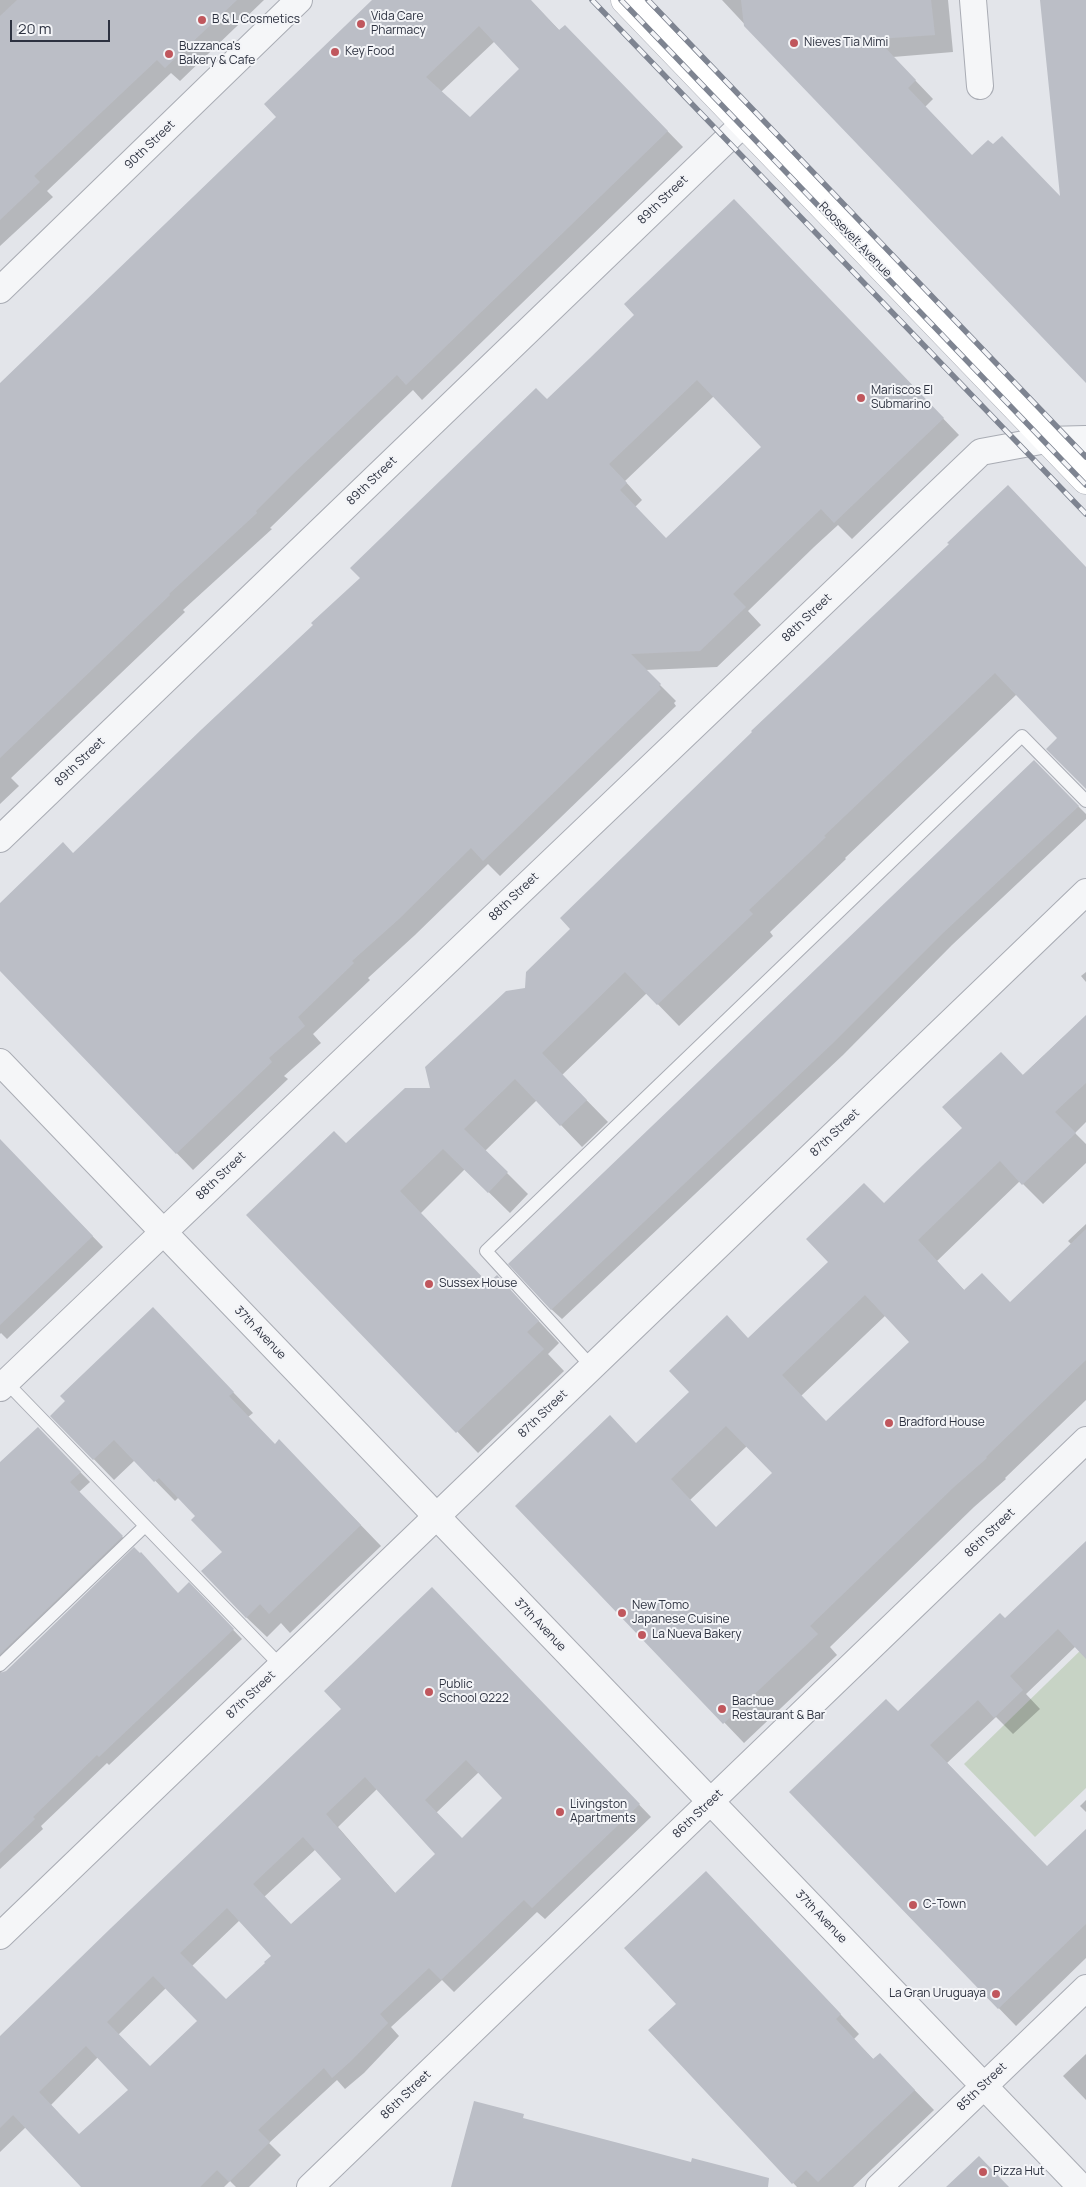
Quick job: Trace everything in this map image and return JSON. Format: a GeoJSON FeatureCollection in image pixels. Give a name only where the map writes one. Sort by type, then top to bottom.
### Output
{"type":"FeatureCollection","features":[{"type":"Feature","properties":{"kind":"main road","name":"Roosevelt Avenue"},"geometry":{"type":"LineString","coordinates":[[625,0],[1086,480]]}},
{"type":"Feature","properties":{"kind":"street","name":"90th Street"},"geometry":{"type":"LineString","coordinates":[[0,290],[299,0]]}},
{"type":"Feature","properties":{"kind":"street"},"geometry":{"type":"LineString","coordinates":[[973,0],[980,86]]}},
{"type":"Feature","properties":{"kind":"street","name":"89th Street"},"geometry":{"type":"LineString","coordinates":[[0,839],[743,124]]}},
{"type":"Feature","properties":{"kind":"street","name":"88th Street"},"geometry":{"type":"LineString","coordinates":[[3,1385],[981,452],[1046,440],[1086,439]]}},
{"type":"Feature","properties":{"kind":"street","name":"87th Street"},"geometry":{"type":"LineString","coordinates":[[0,1936],[1086,892]]}},
{"type":"Feature","properties":{"kind":"street","name":"37th Avenue"},"geometry":{"type":"LineString","coordinates":[[0,1062],[1081,2187]]}},
{"type":"Feature","properties":{"kind":"street","name":"86th Street"},"geometry":{"type":"LineString","coordinates":[[310,2187],[1086,1440]]}},
{"type":"Feature","properties":{"kind":"street","name":"85th Street"},"geometry":{"type":"LineString","coordinates":[[879,2187],[1086,1988]]}},
{"type":"Feature","properties":{"kind":"lane"},"geometry":{"type":"LineString","coordinates":[[592,1367],[486,1252],[1022,736],[1086,800]]}},
{"type":"Feature","properties":{"kind":"lane"},"geometry":{"type":"LineString","coordinates":[[3,1385],[145,1526],[281,1666]]}},
{"type":"Feature","properties":{"kind":"lane"},"geometry":{"type":"LineString","coordinates":[[0,1665],[145,1526]]}},
{"type":"Feature","properties":{"kind":"green space"},"geometry":{"type":"Polygon","coordinates":[[[1086,1645],[1086,1788],[1035,1837],[964,1764],[1086,1645]]]}},
{"type":"Feature","properties":{"kind":"building"},"geometry":{"type":"Polygon","coordinates":[[[17,0],[237,0],[165,68],[157,60],[34,176],[40,182],[0,220],[0,16],[17,0]]]}},
{"type":"Feature","properties":{"kind":"building"},"geometry":{"type":"Polygon","coordinates":[[[372,0],[531,0],[559,30],[565,25],[668,131],[406,385],[397,375],[292,475],[256,511],[257,513],[169,594],[0,758],[0,383],[276,117],[264,104],[372,0]],[[479,26],[426,77],[470,117],[519,69],[479,26]]]}},
{"type":"Feature","properties":{"kind":"building"},"geometry":{"type":"Polygon","coordinates":[[[741,0],[931,0],[935,35],[877,39],[916,80],[908,88],[972,155],[988,140],[993,144],[1002,136],[1060,196],[1040,0],[1086,0],[1086,383],[744,26],[741,0]]]}},
{"type":"Feature","properties":{"kind":"building"},"geometry":{"type":"Polygon","coordinates":[[[734,199],[944,418],[834,523],[821,509],[733,594],[746,607],[700,651],[631,654],[661,684],[659,686],[661,689],[483,861],[471,848],[399,919],[352,961],[354,963],[298,1017],[305,1026],[269,1058],[272,1062],[176,1154],[0,971],[0,903],[63,842],[73,853],[313,625],[311,623],[360,578],[350,568],[536,388],[547,399],[634,315],[624,304],[734,199]],[[697,380],[609,464],[627,483],[620,490],[666,538],[761,447],[697,380]]]}},
{"type":"Feature","properties":{"kind":"building"},"geometry":{"type":"Polygon","coordinates":[[[1008,485],[1086,567],[1086,789],[1046,749],[1057,738],[995,673],[824,836],[826,837],[749,910],[753,914],[657,1005],[625,972],[542,1053],[587,1100],[560,1126],[515,1079],[464,1129],[508,1172],[488,1193],[443,1149],[400,1191],[488,1283],[497,1275],[539,1321],[527,1332],[544,1349],[456,1433],[246,1215],[334,1131],[346,1143],[405,1088],[430,1088],[425,1067],[506,991],[525,988],[526,972],[570,929],[560,918],[751,731],[949,544],[947,543],[1008,485]]]}},
{"type":"Feature","properties":{"kind":"building"},"geometry":{"type":"Polygon","coordinates":[[[1034,760],[1079,806],[942,934],[832,1044],[551,1310],[508,1264],[1034,760]]]}},
{"type":"Feature","properties":{"kind":"building"},"geometry":{"type":"Polygon","coordinates":[[[1086,1015],[1086,1083],[1055,1112],[1076,1133],[1022,1185],[1000,1161],[918,1240],[964,1290],[982,1273],[1010,1302],[1086,1229],[1086,1360],[987,1458],[954,1487],[810,1626],[818,1634],[723,1724],[515,1506],[610,1415],[636,1443],[689,1392],[669,1371],[727,1315],[748,1338],[828,1262],[806,1239],[864,1183],[884,1203],[962,1128],[942,1107],[1001,1052],[1023,1075],[1086,1015]],[[865,1295],[782,1375],[826,1421],[909,1342],[865,1295]],[[726,1426],[671,1479],[716,1527],[772,1473],[726,1426]]]}},
{"type":"Feature","properties":{"kind":"building"},"geometry":{"type":"Polygon","coordinates":[[[0,1139],[93,1236],[0,1325],[0,1139]]]}},
{"type":"Feature","properties":{"kind":"building"},"geometry":{"type":"Polygon","coordinates":[[[153,1307],[234,1392],[229,1396],[275,1444],[279,1439],[361,1525],[269,1614],[260,1604],[246,1618],[201,1571],[222,1552],[191,1520],[195,1516],[159,1478],[154,1482],[114,1440],[93,1460],[50,1416],[65,1401],[60,1396],[153,1307]]]}},
{"type":"Feature","properties":{"kind":"building"},"geometry":{"type":"Polygon","coordinates":[[[38,1427],[81,1472],[70,1482],[123,1536],[0,1654],[0,1462],[38,1427]]]}},
{"type":"Feature","properties":{"kind":"building"},"geometry":{"type":"Polygon","coordinates":[[[1086,1541],[1086,1659],[1058,1629],[1010,1676],[1023,1690],[994,1718],[978,1700],[930,1745],[1047,1866],[1086,1829],[1086,1924],[998,2009],[789,1792],[886,1699],[898,1711],[1000,1613],[1005,1618],[1086,1541]]]}},
{"type":"Feature","properties":{"kind":"building"},"geometry":{"type":"Polygon","coordinates":[[[134,1547],[141,1552],[178,1593],[189,1582],[234,1629],[99,1757],[97,1755],[33,1817],[35,1819],[0,1853],[0,1673],[6,1671],[134,1547]]]}},
{"type":"Feature","properties":{"kind":"building"},"geometry":{"type":"Polygon","coordinates":[[[432,1587],[640,1804],[532,1908],[524,1900],[441,1980],[429,1968],[380,2014],[388,2023],[351,2061],[332,2078],[324,2068],[258,2130],[270,2142],[229,2182],[217,2170],[200,2187],[81,2187],[13,2115],[0,2128],[0,2036],[341,1709],[324,1691],[432,1587]],[[466,1760],[425,1800],[462,1838],[502,1798],[466,1760]],[[365,1777],[326,1814],[395,1893],[435,1854],[365,1777]],[[303,1837],[253,1884],[291,1924],[341,1879],[303,1837]],[[227,1908],[180,1953],[226,1999],[271,1956],[227,1908]],[[153,1976],[107,2022],[150,2066],[197,2021],[153,1976]],[[86,2046],[39,2092],[79,2134],[128,2090],[86,2046]]]}},
{"type":"Feature","properties":{"kind":"building"},"geometry":{"type":"Polygon","coordinates":[[[706,1871],[841,2014],[836,2019],[873,2059],[880,2053],[915,2090],[818,2182],[806,2170],[792,2184],[648,2030],[676,2004],[624,1948],[706,1871]]]}},
{"type":"Feature","properties":{"kind":"building"},"geometry":{"type":"Polygon","coordinates":[[[474,2101],[524,2114],[523,2118],[691,2162],[692,2158],[769,2178],[768,2187],[451,2187],[474,2101]]]}},
{"type":"Feature","properties":{"kind":"building"},"geometry":{"type":"Polygon","coordinates":[[[979,2156],[1009,2187],[946,2187],[979,2156]]]}},
{"type":"Feature","properties":{"kind":"railway"},"geometry":{"type":"LineString","coordinates":[[592,0],[1086,514]]}},
{"type":"Feature","properties":{"kind":"railway"},"geometry":{"type":"LineString","coordinates":[[621,0],[1086,485]]}},
{"type":"Feature","properties":{"kind":"railway"},"geometry":{"type":"LineString","coordinates":[[648,0],[1086,457]]}},
{"type":"Feature","properties":{"kind":"place","name":"B & L Cosmetics"},"geometry":{"type":"Point","coordinates":[202,20]}},
{"type":"Feature","properties":{"kind":"place","name":"Vida Care Pharmacy"},"geometry":{"type":"Point","coordinates":[361,24]}},
{"type":"Feature","properties":{"kind":"place","name":"Nieves Tia Mimi"},"geometry":{"type":"Point","coordinates":[794,43]}},
{"type":"Feature","properties":{"kind":"place","name":"Key Food"},"geometry":{"type":"Point","coordinates":[335,52]}},
{"type":"Feature","properties":{"kind":"place","name":"Buzzanca's Bakery & Cafe"},"geometry":{"type":"Point","coordinates":[169,54]}},
{"type":"Feature","properties":{"kind":"place","name":"Mariscos El Submarino"},"geometry":{"type":"Point","coordinates":[861,398]}},
{"type":"Feature","properties":{"kind":"place","name":"Sussex House"},"geometry":{"type":"Point","coordinates":[429,1284]}},
{"type":"Feature","properties":{"kind":"place","name":"Bradford House"},"geometry":{"type":"Point","coordinates":[889,1423]}},
{"type":"Feature","properties":{"kind":"place","name":"New Tomo Japanese Cuisine"},"geometry":{"type":"Point","coordinates":[622,1613]}},
{"type":"Feature","properties":{"kind":"place","name":"La Nueva Bakery"},"geometry":{"type":"Point","coordinates":[642,1635]}},
{"type":"Feature","properties":{"kind":"place","name":"Public School Q222"},"geometry":{"type":"Point","coordinates":[429,1692]}},
{"type":"Feature","properties":{"kind":"place","name":"Bachue Restaurant & Bar"},"geometry":{"type":"Point","coordinates":[722,1709]}},
{"type":"Feature","properties":{"kind":"place","name":"Livingston Apartments"},"geometry":{"type":"Point","coordinates":[560,1812]}},
{"type":"Feature","properties":{"kind":"place","name":"C-Town"},"geometry":{"type":"Point","coordinates":[913,1905]}},
{"type":"Feature","properties":{"kind":"place","name":"La Gran Uruguaya"},"geometry":{"type":"Point","coordinates":[996,1994]}},
{"type":"Feature","properties":{"kind":"place","name":"Pizza Hut"},"geometry":{"type":"Point","coordinates":[983,2172]}}]}
